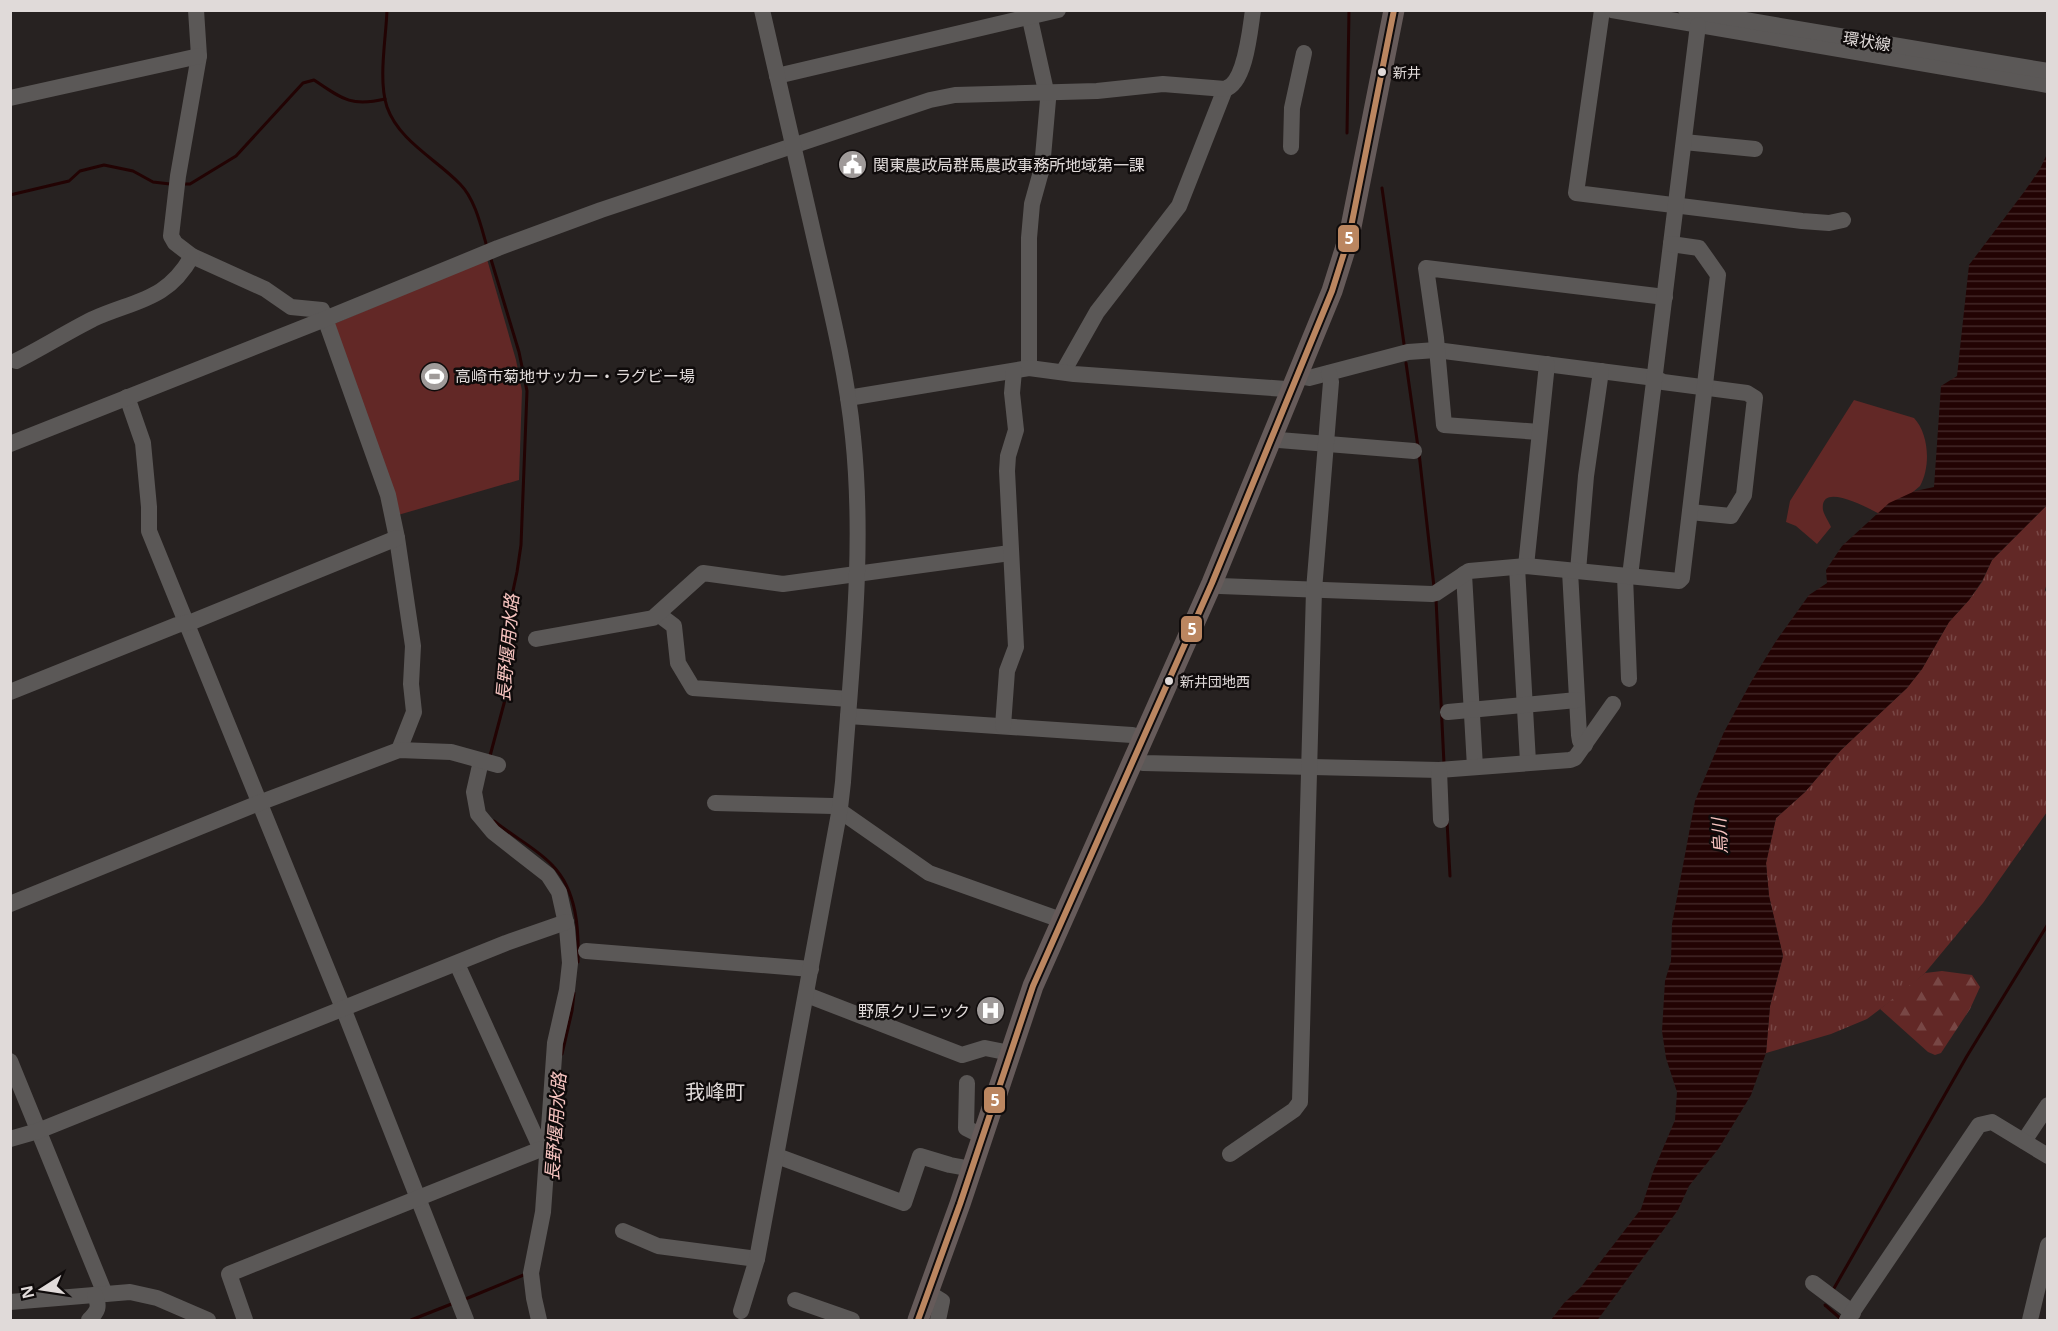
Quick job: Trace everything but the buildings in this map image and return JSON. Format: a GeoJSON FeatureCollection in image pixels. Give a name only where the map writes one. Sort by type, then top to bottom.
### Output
{"type":"FeatureCollection","features":[{"type":"Feature","properties":{"kind":"main road"},"geometry":{"type":"LineString","coordinates":[[918,1320],[972,1169],[1033,986],[1212,583],[1332,291],[1349,237],[1394,10]]}},
{"type":"Feature","properties":{"kind":"street"},"geometry":{"type":"LineString","coordinates":[[196,10],[199,56],[170,228],[171,236],[175,243],[192,256],[265,290],[291,307],[322,310],[388,495],[397,538],[413,646],[411,684],[414,711],[399,750]]}},
{"type":"Feature","properties":{"kind":"street"},"geometry":{"type":"LineString","coordinates":[[741,1311],[757,1259],[840,808],[857,574],[857,494],[848,398],[836,334],[762,10]]}},
{"type":"Feature","properties":{"kind":"street"},"geometry":{"type":"LineString","coordinates":[[777,76],[1029,14],[1058,10]]}},
{"type":"Feature","properties":{"kind":"street"},"geometry":{"type":"LineString","coordinates":[[10,444],[489,251],[601,210],[936,98],[955,95],[1097,91],[1163,84],[1225,89],[1235,82],[1245,58],[1253,10]]}},
{"type":"Feature","properties":{"kind":"street"},"geometry":{"type":"LineString","coordinates":[[1602,10],[1576,193],[1802,221],[1829,223],[1843,220]]}},
{"type":"Feature","properties":{"kind":"street","name":"環状線"},"geometry":{"type":"LineString","coordinates":[[1612,10],[1697,15],[1942,60],[2048,71]]}},
{"type":"Feature","properties":{"kind":"street"},"geometry":{"type":"LineString","coordinates":[[1004,726],[1007,671],[1016,647],[1007,471],[1008,456],[1016,430],[1012,393],[1021,369],[1032,204],[1042,168],[1048,100],[1029,14]]}},
{"type":"Feature","properties":{"kind":"street"},"geometry":{"type":"LineString","coordinates":[[1629,679],[1627,576],[1655,378],[1697,15]]}},
{"type":"Feature","properties":{"kind":"street"},"geometry":{"type":"LineString","coordinates":[[1291,147],[1292,108],[1304,53]]}},
{"type":"Feature","properties":{"kind":"street"},"geometry":{"type":"LineString","coordinates":[[10,98],[199,56]]}},
{"type":"Feature","properties":{"kind":"street"},"geometry":{"type":"LineString","coordinates":[[1942,60],[2048,85]]}},
{"type":"Feature","properties":{"kind":"street"},"geometry":{"type":"LineString","coordinates":[[1063,372],[1097,312],[1179,206],[1225,89]]}},
{"type":"Feature","properties":{"kind":"street"},"geometry":{"type":"LineString","coordinates":[[1684,142],[1755,149]]}},
{"type":"Feature","properties":{"kind":"street"},"geometry":{"type":"LineString","coordinates":[[1212,583],[1220,586],[1432,594],[1469,571],[1522,567],[1679,581],[1683,578],[1718,275],[1699,248],[1671,244]]}},
{"type":"Feature","properties":{"kind":"street"},"geometry":{"type":"LineString","coordinates":[[16,362],[95,319],[124,309],[164,290],[182,273],[192,256]]}},
{"type":"Feature","properties":{"kind":"street"},"geometry":{"type":"LineString","coordinates":[[1539,432],[1444,425],[1426,268],[1665,297]]}},
{"type":"Feature","properties":{"kind":"street"},"geometry":{"type":"LineString","coordinates":[[848,398],[1021,369],[1286,389],[1309,378],[1407,352],[1436,351],[1655,378],[1663,382],[1747,393],[1755,398],[1744,495],[1731,516],[1690,512]]}},
{"type":"Feature","properties":{"kind":"street"},"geometry":{"type":"LineString","coordinates":[[1528,762],[1522,567],[1547,364]]}},
{"type":"Feature","properties":{"kind":"street"},"geometry":{"type":"LineString","coordinates":[[1585,745],[1580,741],[1579,735],[1574,571],[1601,371]]}},
{"type":"Feature","properties":{"kind":"street"},"geometry":{"type":"LineString","coordinates":[[1230,1154],[1294,1110],[1300,1102],[1314,590],[1331,382],[1329,373]]}},
{"type":"Feature","properties":{"kind":"street"},"geometry":{"type":"LineString","coordinates":[[127,397],[143,443],[149,531],[344,1008],[466,1320]]}},
{"type":"Feature","properties":{"kind":"street"},"geometry":{"type":"LineString","coordinates":[[1272,437],[1279,440],[1414,451]]}},
{"type":"Feature","properties":{"kind":"street"},"geometry":{"type":"LineString","coordinates":[[10,692],[397,538]]}},
{"type":"Feature","properties":{"kind":"street"},"geometry":{"type":"LineString","coordinates":[[536,639],[646,620],[658,614],[703,573],[783,584],[1010,553]]}},
{"type":"Feature","properties":{"kind":"street"},"geometry":{"type":"LineString","coordinates":[[1464,574],[1475,767]]}},
{"type":"Feature","properties":{"kind":"street"},"geometry":{"type":"LineString","coordinates":[[658,614],[674,626],[678,663],[693,688],[1004,726],[1132,735],[1142,738]]}},
{"type":"Feature","properties":{"kind":"street"},"geometry":{"type":"LineString","coordinates":[[1448,712],[1577,700]]}},
{"type":"Feature","properties":{"kind":"street"},"geometry":{"type":"LineString","coordinates":[[1134,759],[1143,763],[1439,770],[1570,760],[1575,758],[1585,745],[1613,704]]}},
{"type":"Feature","properties":{"kind":"street"},"geometry":{"type":"LineString","coordinates":[[10,904],[260,803],[399,750],[451,752],[489,763],[474,792],[478,814],[493,832],[548,875],[559,892],[566,922],[569,951],[565,1007],[554,1054],[544,1149],[543,1212],[531,1273],[539,1320]]}},
{"type":"Feature","properties":{"kind":"street"},"geometry":{"type":"LineString","coordinates":[[1439,770],[1442,820]]}},
{"type":"Feature","properties":{"kind":"street"},"geometry":{"type":"LineString","coordinates":[[715,803],[840,808],[929,873],[1061,920]]}},
{"type":"Feature","properties":{"kind":"street"},"geometry":{"type":"LineString","coordinates":[[10,1139],[38,1131],[506,943],[566,922]]}},
{"type":"Feature","properties":{"kind":"street"},"geometry":{"type":"LineString","coordinates":[[586,951],[812,969]]}},
{"type":"Feature","properties":{"kind":"street"},"geometry":{"type":"LineString","coordinates":[[457,964],[544,1149]]}},
{"type":"Feature","properties":{"kind":"street"},"geometry":{"type":"LineString","coordinates":[[807,995],[962,1055],[985,1048],[1010,1053]]}},
{"type":"Feature","properties":{"kind":"street"},"geometry":{"type":"LineString","coordinates":[[10,1061],[100,1294],[97,1313],[89,1320]]}},
{"type":"Feature","properties":{"kind":"street"},"geometry":{"type":"LineString","coordinates":[[967,1083],[966,1128],[982,1136]]}},
{"type":"Feature","properties":{"kind":"street"},"geometry":{"type":"LineString","coordinates":[[2024,1141],[2048,1105]]}},
{"type":"Feature","properties":{"kind":"street"},"geometry":{"type":"LineString","coordinates":[[1813,1283],[1850,1316],[1979,1125],[1992,1122],[2048,1156]]}},
{"type":"Feature","properties":{"kind":"street"},"geometry":{"type":"LineString","coordinates":[[245,1320],[230,1274],[544,1149]]}},
{"type":"Feature","properties":{"kind":"street"},"geometry":{"type":"LineString","coordinates":[[777,1156],[904,1203],[920,1156],[972,1169]]}},
{"type":"Feature","properties":{"kind":"street"},"geometry":{"type":"LineString","coordinates":[[623,1231],[658,1246],[757,1259]]}},
{"type":"Feature","properties":{"kind":"street"},"geometry":{"type":"LineString","coordinates":[[2030,1320],[2048,1245]]}},
{"type":"Feature","properties":{"kind":"street"},"geometry":{"type":"LineString","coordinates":[[10,1302],[130,1292],[157,1298],[208,1320]]}},
{"type":"Feature","properties":{"kind":"street"},"geometry":{"type":"LineString","coordinates":[[929,1293],[942,1301],[938,1320]]}},
{"type":"Feature","properties":{"kind":"street"},"geometry":{"type":"LineString","coordinates":[[795,1300],[852,1320]]}},
{"type":"Feature","properties":{"kind":"green space","name":"高崎市菊地サッカー・ラグビー場"},"geometry":{"type":"Polygon","coordinates":[[[487,259],[516,360],[522,391],[519,480],[398,515],[329,326],[487,259]]]}},
{"type":"Feature","properties":{"kind":"green space"},"geometry":{"type":"Polygon","coordinates":[[[1854,400],[1914,418],[1923,433],[1927,451],[1924,478],[1920,486],[1887,514],[1882,515],[1847,499],[1829,497],[1824,501],[1823,510],[1831,527],[1817,544],[1796,526],[1786,522],[1790,501],[1854,400]]]}},
{"type":"Feature","properties":{"kind":"green space"},"geometry":{"type":"Polygon","coordinates":[[[2047,505],[2048,579],[2045,590],[2048,596],[2047,812],[1983,903],[1925,973],[1908,988],[1867,1019],[1831,1034],[1766,1053],[1770,1006],[1783,956],[1769,896],[1766,863],[1776,818],[1805,792],[1841,750],[1907,688],[1922,669],[1949,622],[1982,582],[1992,560],[2047,505]]]}},
{"type":"Feature","properties":{"kind":"green space"},"geometry":{"type":"Polygon","coordinates":[[[1942,971],[1972,975],[1980,987],[1970,1009],[1941,1053],[1935,1055],[1928,1052],[1880,1009],[1925,973],[1942,971]]]}},
{"type":"Feature","properties":{"kind":"water","name":"烏川"},"geometry":{"type":"Polygon","coordinates":[[[2047,154],[2047,505],[1992,560],[1982,581],[1949,622],[1922,669],[1907,688],[1841,750],[1805,792],[1776,818],[1766,863],[1769,896],[1783,956],[1770,1006],[1766,1053],[1751,1095],[1719,1148],[1689,1186],[1678,1210],[1599,1318],[1597,1320],[1551,1320],[1564,1303],[1581,1287],[1641,1209],[1653,1172],[1675,1120],[1677,1092],[1666,1058],[1662,1031],[1665,981],[1671,961],[1672,924],[1695,801],[1724,732],[1776,641],[1809,595],[1827,583],[1826,570],[1842,546],[1889,503],[1915,491],[1934,487],[1941,386],[1957,376],[1969,265],[2024,192],[2047,154]]]}},
{"type":"Feature","properties":{"kind":"waterway","name":"長野堰用水路"},"geometry":{"type":"LineString","coordinates":[[387,10],[383,72],[387,107],[400,130],[409,140],[465,190],[477,213],[487,247]]}},
{"type":"Feature","properties":{"kind":"waterway"},"geometry":{"type":"LineString","coordinates":[[1347,133],[1349,10]]}},
{"type":"Feature","properties":{"kind":"waterway"},"geometry":{"type":"LineString","coordinates":[[182,184],[190,184],[236,156],[303,83],[314,80],[332,92],[355,102],[385,99]]}},
{"type":"Feature","properties":{"kind":"waterway"},"geometry":{"type":"LineString","coordinates":[[10,195],[69,181],[80,171],[104,165],[133,171],[153,182],[170,184]]}},
{"type":"Feature","properties":{"kind":"waterway"},"geometry":{"type":"LineString","coordinates":[[1382,188],[1404,344]]}},
{"type":"Feature","properties":{"kind":"waterway","name":"長野堰用水路"},"geometry":{"type":"LineString","coordinates":[[490,256],[519,352],[527,391],[521,545],[507,619],[506,696],[490,756]]}},
{"type":"Feature","properties":{"kind":"waterway"},"geometry":{"type":"LineString","coordinates":[[1406,363],[1418,447]]}},
{"type":"Feature","properties":{"kind":"waterway"},"geometry":{"type":"LineString","coordinates":[[1419,453],[1434,587]]}},
{"type":"Feature","properties":{"kind":"waterway"},"geometry":{"type":"LineString","coordinates":[[1436,599],[1444,764]]}},
{"type":"Feature","properties":{"kind":"waterway","name":"長野堰用水路"},"geometry":{"type":"LineString","coordinates":[[494,821],[540,854],[561,876],[575,911],[578,962]]}},
{"type":"Feature","properties":{"kind":"waterway"},"geometry":{"type":"LineString","coordinates":[[1447,821],[1450,876]]}},
{"type":"Feature","properties":{"kind":"waterway"},"geometry":{"type":"LineString","coordinates":[[1833,1290],[1967,1056],[2048,924]]}},
{"type":"Feature","properties":{"kind":"waterway","name":"長野堰用水路"},"geometry":{"type":"LineString","coordinates":[[562,1054],[574,993]]}},
{"type":"Feature","properties":{"kind":"waterway"},"geometry":{"type":"LineString","coordinates":[[463,1300],[526,1274]]}},
{"type":"Feature","properties":{"kind":"waterway"},"geometry":{"type":"LineString","coordinates":[[411,1320],[454,1303]]}},
{"type":"Feature","properties":{"kind":"waterway"},"geometry":{"type":"LineString","coordinates":[[1825,1305],[1841,1319]]}},
{"type":"Feature","properties":{"kind":"transit line","name":"5"},"geometry":{"type":"LineString","coordinates":[[918,1320],[960,1204],[1033,986],[1212,583],[1332,291],[1349,237],[1394,10]]}},
{"type":"Feature","properties":{"kind":"place","name":"新井"},"geometry":{"type":"Point","coordinates":[1382,72]}},
{"type":"Feature","properties":{"kind":"place","name":"関東農政局群馬農政事務所地域第一課"},"geometry":{"type":"Point","coordinates":[852,165]}},
{"type":"Feature","properties":{"kind":"place","name":"高崎市菊地サッカー・ラグビー場"},"geometry":{"type":"Point","coordinates":[434,376]}},
{"type":"Feature","properties":{"kind":"place","name":"新井団地西"},"geometry":{"type":"Point","coordinates":[1169,681]}},
{"type":"Feature","properties":{"kind":"place","name":"野原クリニック"},"geometry":{"type":"Point","coordinates":[991,1011]}},
{"type":"Feature","properties":{"kind":"district","name":"我峰町"},"geometry":{"type":"Point","coordinates":[715,1092]}}]}
